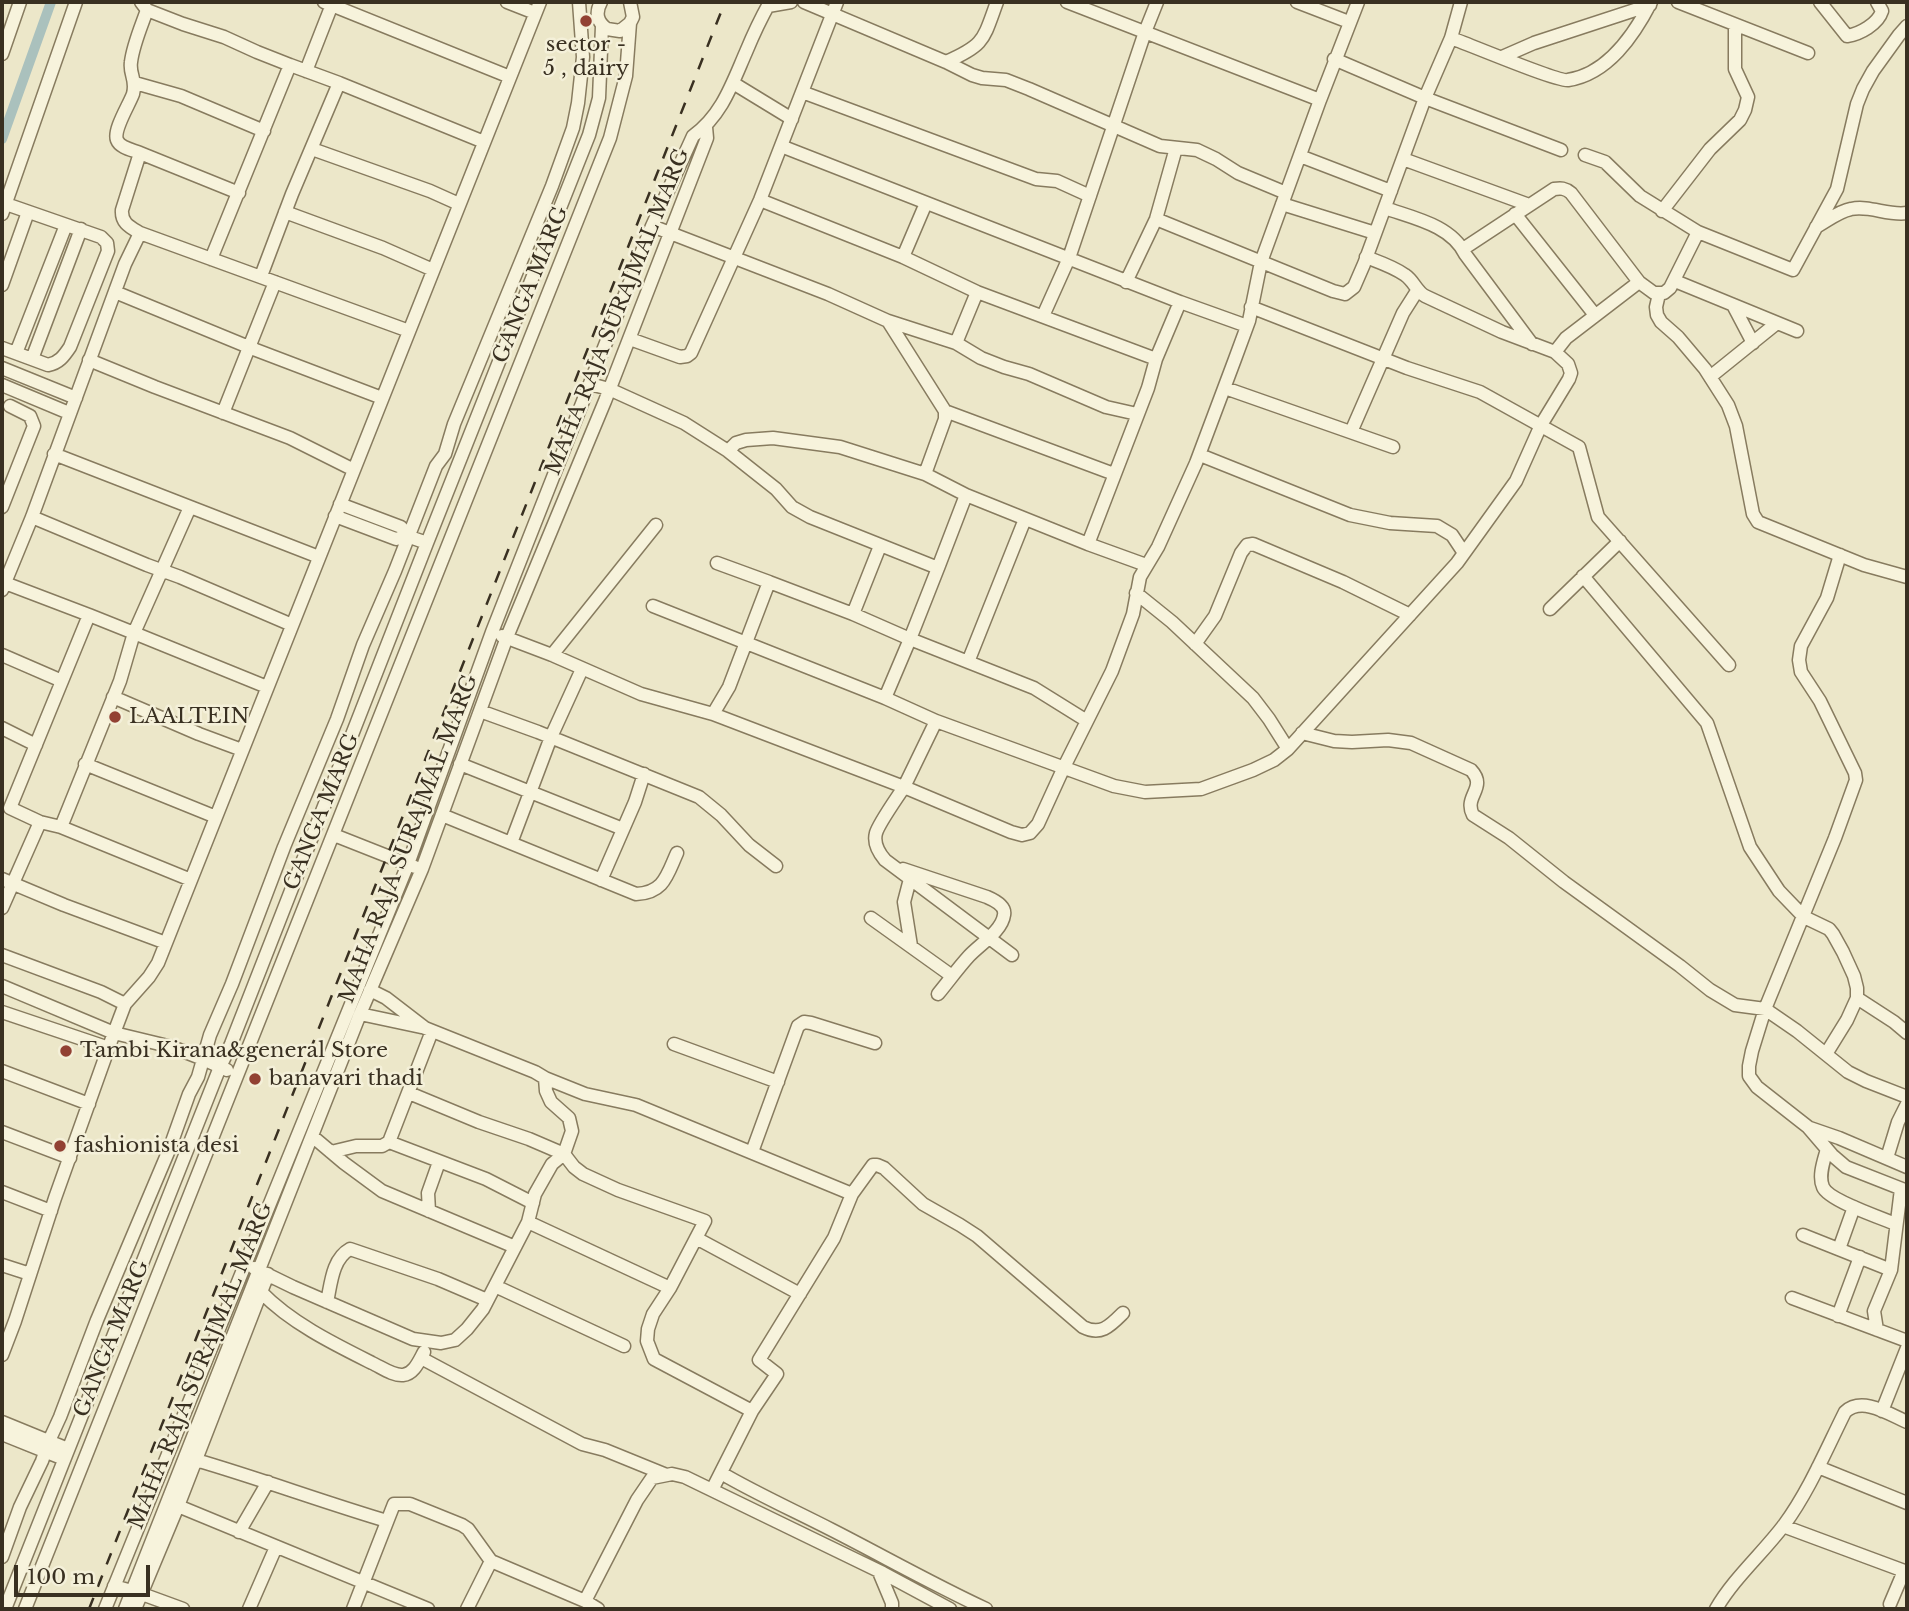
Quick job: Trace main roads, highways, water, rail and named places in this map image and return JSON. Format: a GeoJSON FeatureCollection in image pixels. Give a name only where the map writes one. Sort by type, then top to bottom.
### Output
{"type":"FeatureCollection","features":[{"type":"Feature","properties":{"kind":"waterway"},"geometry":{"type":"LineString","coordinates":[[2,139],[51,2]]}},
{"type":"Feature","properties":{"kind":"railway"},"geometry":{"type":"LineString","coordinates":[[89,1609],[725,2]]}},
{"type":"Feature","properties":{"kind":"place","name":"sector - 5 , dairy"},"geometry":{"type":"Point","coordinates":[586,21]}},
{"type":"Feature","properties":{"kind":"place","name":"LAALTEIN"},"geometry":{"type":"Point","coordinates":[115,717]}},
{"type":"Feature","properties":{"kind":"place","name":"Tambi Kirana&general Store"},"geometry":{"type":"Point","coordinates":[66,1051]}},
{"type":"Feature","properties":{"kind":"place","name":"banavari thadi"},"geometry":{"type":"Point","coordinates":[255,1079]}},
{"type":"Feature","properties":{"kind":"place","name":"fashionista desi"},"geometry":{"type":"Point","coordinates":[60,1146]}}]}
